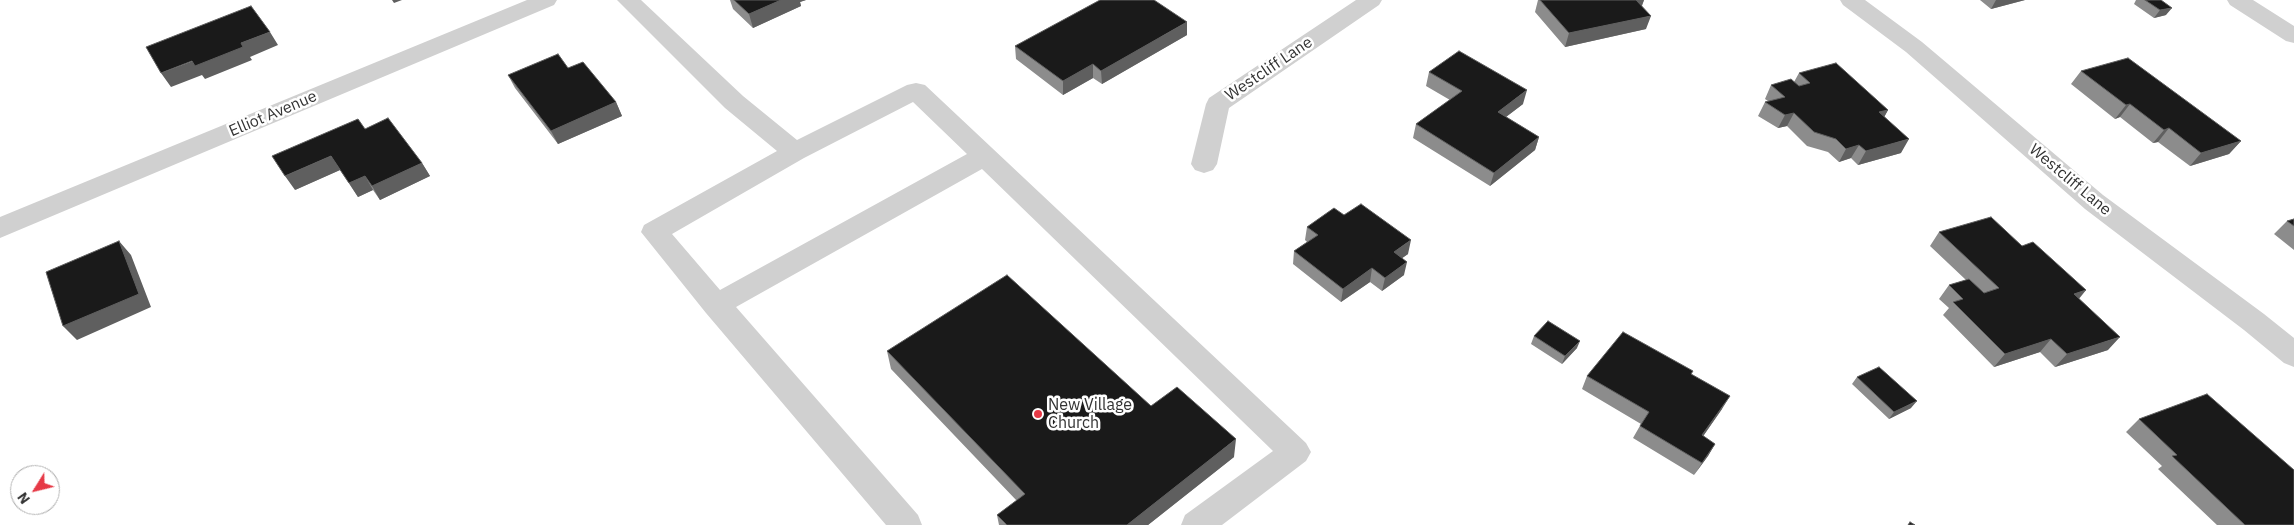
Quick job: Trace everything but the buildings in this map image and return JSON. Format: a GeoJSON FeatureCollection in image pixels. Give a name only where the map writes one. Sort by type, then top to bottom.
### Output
{"type":"FeatureCollection","features":[{"type":"Feature","properties":{"kind":"street","name":"Elliot Avenue"},"geometry":{"type":"LineString","coordinates":[[0,228],[546,0]]}},
{"type":"Feature","properties":{"kind":"street"},"geometry":{"type":"LineString","coordinates":[[628,0],[734,102],[795,152]]}},
{"type":"Feature","properties":{"kind":"street","name":"Westcliff Lane"},"geometry":{"type":"LineString","coordinates":[[1204,164],[1218,104],[1371,0]]}},
{"type":"Feature","properties":{"kind":"street","name":"Westcliff Lane"},"geometry":{"type":"LineString","coordinates":[[1850,0],[1914,47],[2094,202],[2254,322],[2294,355]]}},
{"type":"Feature","properties":{"kind":"street"},"geometry":{"type":"LineString","coordinates":[[2238,0],[2294,36]]}},
{"type":"Feature","properties":{"kind":"street"},"geometry":{"type":"LineString","coordinates":[[906,525],[654,232],[795,152],[916,91],[1295,452],[1197,525]]}},
{"type":"Feature","properties":{"kind":"street"},"geometry":{"type":"LineString","coordinates":[[716,305],[984,156]]}},
{"type":"Feature","properties":{"kind":"place","name":"New Village Church"},"geometry":{"type":"Point","coordinates":[1038,414]}}]}
